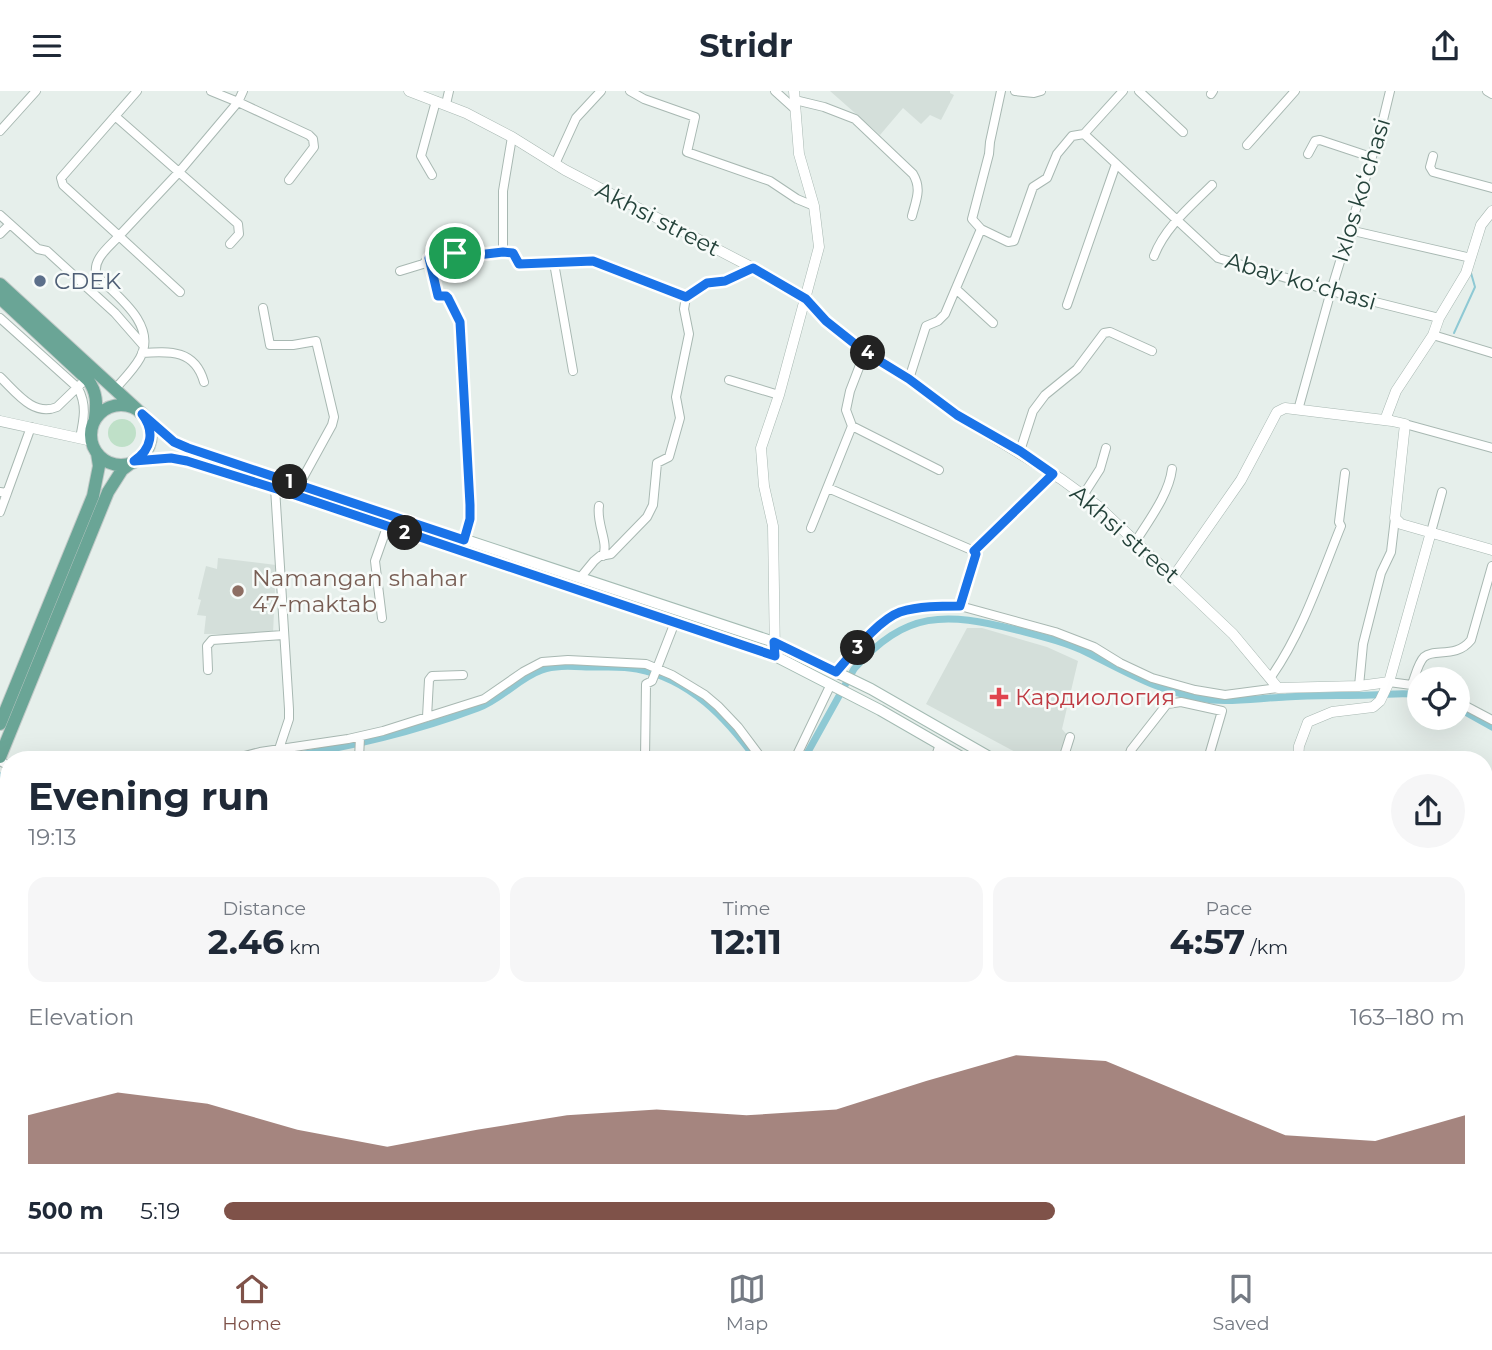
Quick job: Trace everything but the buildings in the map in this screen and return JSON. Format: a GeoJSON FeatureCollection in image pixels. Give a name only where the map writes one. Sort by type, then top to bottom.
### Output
{"type":"FeatureCollection","features":[{"type":"Feature","properties":{"kind":"main road"},"geometry":{"type":"LineString","coordinates":[[0,283],[142,414],[150,430],[150,440],[142,456],[122,470],[108,492],[3,751]]}},
{"type":"Feature","properties":{"kind":"main road"},"geometry":{"type":"LineString","coordinates":[[0,298],[82,383],[95,392],[97,405],[90,444],[99,465],[93,496],[0,724]]}},
{"type":"Feature","properties":{"kind":"main road"},"geometry":{"type":"LineString","coordinates":[[95,419],[109,407],[117,405],[135,408],[174,442],[774,642],[860,684],[979,751]]}},
{"type":"Feature","properties":{"kind":"main road"},"geometry":{"type":"LineString","coordinates":[[90,444],[114,464],[171,458],[275,488],[775,656],[952,751]]}},
{"type":"Feature","properties":{"kind":"street"},"geometry":{"type":"LineString","coordinates":[[0,131],[36,91]]}},
{"type":"Feature","properties":{"kind":"street"},"geometry":{"type":"LineString","coordinates":[[137,91],[61,178],[63,185],[180,292]]}},
{"type":"Feature","properties":{"kind":"street"},"geometry":{"type":"LineString","coordinates":[[211,91],[313,139],[314,148],[289,180]]}},
{"type":"Feature","properties":{"kind":"street"},"geometry":{"type":"LineString","coordinates":[[116,389],[139,360],[143,349],[143,335],[136,316],[97,276],[97,261],[179,172],[238,102],[243,91]]}},
{"type":"Feature","properties":{"kind":"street","name":"Akhsi street"},"geometry":{"type":"LineString","coordinates":[[409,91],[512,137],[555,164],[753,268],[806,299],[826,321],[865,352],[909,379],[957,415],[1020,451],[1084,494],[1233,634],[1278,688]]}},
{"type":"Feature","properties":{"kind":"street"},"geometry":{"type":"LineString","coordinates":[[432,175],[421,156],[441,103],[449,91]]}},
{"type":"Feature","properties":{"kind":"street"},"geometry":{"type":"LineString","coordinates":[[555,164],[576,118],[601,91]]}},
{"type":"Feature","properties":{"kind":"street"},"geometry":{"type":"LineString","coordinates":[[630,91],[644,99],[695,117],[687,152],[770,181],[814,206]]}},
{"type":"Feature","properties":{"kind":"street"},"geometry":{"type":"LineString","coordinates":[[775,91],[855,119],[913,174],[919,192],[912,216]]}},
{"type":"Feature","properties":{"kind":"street"},"geometry":{"type":"LineString","coordinates":[[1001,91],[973,222],[981,229],[1008,242],[1014,241],[1033,187],[1049,176],[1056,155],[1072,136],[1084,134],[1123,91]]}},
{"type":"Feature","properties":{"kind":"street"},"geometry":{"type":"LineString","coordinates":[[1015,91],[1041,91]]}},
{"type":"Feature","properties":{"kind":"street"},"geometry":{"type":"LineString","coordinates":[[1139,91],[1183,132]]}},
{"type":"Feature","properties":{"kind":"street"},"geometry":{"type":"LineString","coordinates":[[1247,145],[1295,91]]}},
{"type":"Feature","properties":{"kind":"street","name":"Ixlos koʻchasi"},"geometry":{"type":"LineString","coordinates":[[1298,410],[1390,91]]}},
{"type":"Feature","properties":{"kind":"street"},"geometry":{"type":"LineString","coordinates":[[1487,91],[1492,94]]}},
{"type":"Feature","properties":{"kind":"street"},"geometry":{"type":"LineString","coordinates":[[775,656],[773,526],[764,486],[761,448],[779,395],[819,247],[814,206],[799,154],[795,100]]}},
{"type":"Feature","properties":{"kind":"street"},"geometry":{"type":"LineString","coordinates":[[115,116],[238,224],[239,234],[230,244]]}},
{"type":"Feature","properties":{"kind":"street","name":"Abay koʻchasi"},"geometry":{"type":"LineString","coordinates":[[1084,134],[1218,258],[1331,291],[1439,318]]}},
{"type":"Feature","properties":{"kind":"street"},"geometry":{"type":"LineString","coordinates":[[503,252],[503,191],[512,137]]}},
{"type":"Feature","properties":{"kind":"street"},"geometry":{"type":"LineString","coordinates":[[1308,154],[1315,141],[1320,140],[1371,157]]}},
{"type":"Feature","properties":{"kind":"street"},"geometry":{"type":"LineString","coordinates":[[1433,156],[1430,167],[1433,172],[1492,188]]}},
{"type":"Feature","properties":{"kind":"street"},"geometry":{"type":"LineString","coordinates":[[1068,305],[1116,164]]}},
{"type":"Feature","properties":{"kind":"street"},"geometry":{"type":"LineString","coordinates":[[1154,255],[1160,241],[1177,220],[1212,185]]}},
{"type":"Feature","properties":{"kind":"street"},"geometry":{"type":"LineString","coordinates":[[1385,420],[1396,391],[1433,335],[1439,318],[1466,273],[1482,225],[1492,211]]}},
{"type":"Feature","properties":{"kind":"street"},"geometry":{"type":"LineString","coordinates":[[0,215],[37,249],[47,251],[115,313],[143,349],[183,354],[200,367],[204,382]]}},
{"type":"Feature","properties":{"kind":"street"},"geometry":{"type":"LineString","coordinates":[[0,234],[10,223]]}},
{"type":"Feature","properties":{"kind":"street"},"geometry":{"type":"LineString","coordinates":[[909,379],[926,326],[942,318],[981,229]]}},
{"type":"Feature","properties":{"kind":"street"},"geometry":{"type":"LineString","coordinates":[[1349,230],[1471,258]]}},
{"type":"Feature","properties":{"kind":"street"},"geometry":{"type":"LineString","coordinates":[[400,271],[423,264],[429,258],[454,252],[460,257],[503,252],[513,253],[519,264],[593,261],[686,297]]}},
{"type":"Feature","properties":{"kind":"street"},"geometry":{"type":"LineString","coordinates":[[429,258],[438,296],[448,298],[460,322],[470,505],[470,519],[464,540]]}},
{"type":"Feature","properties":{"kind":"street"},"geometry":{"type":"LineString","coordinates":[[554,263],[573,371]]}},
{"type":"Feature","properties":{"kind":"street"},"geometry":{"type":"LineString","coordinates":[[580,578],[589,566],[603,555],[611,554],[647,517],[653,505],[657,463],[668,459],[680,418],[676,391],[689,334],[684,309],[686,297],[707,283],[725,281],[753,268]]}},
{"type":"Feature","properties":{"kind":"street"},"geometry":{"type":"LineString","coordinates":[[956,289],[993,323]]}},
{"type":"Feature","properties":{"kind":"street"},"geometry":{"type":"LineString","coordinates":[[263,308],[271,346],[316,341],[334,417],[299,485]]}},
{"type":"Feature","properties":{"kind":"street"},"geometry":{"type":"LineString","coordinates":[[0,318],[82,383],[90,444],[0,421]]}},
{"type":"Feature","properties":{"kind":"street"},"geometry":{"type":"LineString","coordinates":[[1020,451],[1033,411],[1045,395],[1077,369],[1104,333],[1110,332],[1152,351]]}},
{"type":"Feature","properties":{"kind":"street"},"geometry":{"type":"LineString","coordinates":[[1433,335],[1492,353]]}},
{"type":"Feature","properties":{"kind":"street"},"geometry":{"type":"LineString","coordinates":[[811,528],[852,426],[846,409],[865,352]]}},
{"type":"Feature","properties":{"kind":"street"},"geometry":{"type":"LineString","coordinates":[[0,377],[36,408],[54,409],[82,383]]}},
{"type":"Feature","properties":{"kind":"street"},"geometry":{"type":"LineString","coordinates":[[729,380],[779,395]]}},
{"type":"Feature","properties":{"kind":"street"},"geometry":{"type":"LineString","coordinates":[[1174,576],[1241,480],[1277,412],[1285,408],[1385,420],[1492,448]]}},
{"type":"Feature","properties":{"kind":"street"},"geometry":{"type":"LineString","coordinates":[[1359,686],[1363,644],[1378,584],[1391,552],[1405,424]]}},
{"type":"Feature","properties":{"kind":"street"},"geometry":{"type":"LineString","coordinates":[[852,426],[939,470]]}},
{"type":"Feature","properties":{"kind":"street"},"geometry":{"type":"LineString","coordinates":[[0,512],[3,493],[31,427]]}},
{"type":"Feature","properties":{"kind":"street"},"geometry":{"type":"LineString","coordinates":[[1084,494],[1100,470],[1106,448]]}},
{"type":"Feature","properties":{"kind":"street"},"geometry":{"type":"LineString","coordinates":[[1136,541],[1151,518],[1171,477],[1172,469]]}},
{"type":"Feature","properties":{"kind":"street"},"geometry":{"type":"LineString","coordinates":[[1271,677],[1289,651],[1341,526],[1339,522],[1345,473]]}},
{"type":"Feature","properties":{"kind":"street"},"geometry":{"type":"LineString","coordinates":[[974,551],[1053,474]]}},
{"type":"Feature","properties":{"kind":"street"},"geometry":{"type":"LineString","coordinates":[[275,488],[289,719],[279,749]]}},
{"type":"Feature","properties":{"kind":"street"},"geometry":{"type":"LineString","coordinates":[[828,488],[974,551],[974,567],[960,606]]}},
{"type":"Feature","properties":{"kind":"street"},"geometry":{"type":"LineString","coordinates":[[1299,751],[1308,722],[1332,712],[1373,707],[1380,700],[1388,685],[1442,492]]}},
{"type":"Feature","properties":{"kind":"street"},"geometry":{"type":"LineString","coordinates":[[599,506],[599,527],[606,547],[603,555]]}},
{"type":"Feature","properties":{"kind":"street"},"geometry":{"type":"LineString","coordinates":[[1395,518],[1401,524],[1492,549]]}},
{"type":"Feature","properties":{"kind":"street"},"geometry":{"type":"LineString","coordinates":[[383,618],[375,561],[387,527]]}},
{"type":"Feature","properties":{"kind":"street"},"geometry":{"type":"LineString","coordinates":[[1420,667],[1426,655],[1463,649],[1471,640],[1492,566]]}},
{"type":"Feature","properties":{"kind":"street"},"geometry":{"type":"LineString","coordinates":[[836,672],[892,616],[917,609],[960,606],[1055,632],[1094,647],[1153,678],[1195,690],[1225,695],[1278,688],[1407,685]]}},
{"type":"Feature","properties":{"kind":"street"},"geometry":{"type":"LineString","coordinates":[[645,751],[646,684],[652,681],[675,622]]}},
{"type":"Feature","properties":{"kind":"street"},"geometry":{"type":"LineString","coordinates":[[208,670],[207,646],[212,640],[283,635]]}},
{"type":"Feature","properties":{"kind":"street"},"geometry":{"type":"LineString","coordinates":[[270,751],[360,738],[484,699],[514,677],[542,662],[568,660],[646,664],[705,695],[738,727],[755,751]]}},
{"type":"Feature","properties":{"kind":"street"},"geometry":{"type":"LineString","coordinates":[[427,717],[429,680],[432,676],[463,675]]}},
{"type":"Feature","properties":{"kind":"street"},"geometry":{"type":"LineString","coordinates":[[799,751],[831,684]]}},
{"type":"Feature","properties":{"kind":"street"},"geometry":{"type":"LineString","coordinates":[[1131,751],[1167,704],[1172,702],[1222,711],[1210,751]]}},
{"type":"Feature","properties":{"kind":"street"},"geometry":{"type":"LineString","coordinates":[[1470,708],[1492,720]]}},
{"type":"Feature","properties":{"kind":"street"},"geometry":{"type":"LineString","coordinates":[[1066,751],[1070,737]]}},
{"type":"Feature","properties":{"kind":"street"},"geometry":{"type":"LineString","coordinates":[[359,751],[360,738]]}},
{"type":"Feature","properties":{"kind":"street"},"geometry":{"type":"LineString","coordinates":[[937,751],[940,744]]}},
{"type":"Feature","properties":{"kind":"shaded area"},"geometry":{"type":"Polygon","coordinates":[[[830,91],[950,91],[954,95],[941,120],[930,115],[921,124],[903,108],[880,135],[830,91]]]}},
{"type":"Feature","properties":{"kind":"shaded area","name":"Namangan shahar 47-maktab"},"geometry":{"type":"Polygon","coordinates":[[[218,558],[276,565],[273,634],[204,634],[206,616],[197,615],[201,600],[198,599],[206,566],[217,569],[218,558]]]}},
{"type":"Feature","properties":{"kind":"shaded area","name":"Кардиология"},"geometry":{"type":"Polygon","coordinates":[[[967,628],[982,628],[1047,647],[1078,661],[1062,729],[1068,736],[1064,751],[1013,751],[926,704],[967,628]]]}},
{"type":"Feature","properties":{"kind":"green space"},"geometry":{"type":"Polygon","coordinates":[[[122,419],[132,423],[136,433],[132,443],[122,447],[112,443],[108,433],[112,423],[122,419]]]}},
{"type":"Feature","properties":{"kind":"waterway"},"geometry":{"type":"LineString","coordinates":[[1454,333],[1475,287],[1471,273]]}},
{"type":"Feature","properties":{"kind":"waterway"},"geometry":{"type":"LineString","coordinates":[[808,751],[854,669],[873,650],[891,635],[909,626],[947,619],[991,624],[1062,642],[1163,688],[1212,700],[1407,694]]}},
{"type":"Feature","properties":{"kind":"waterway"},"geometry":{"type":"LineString","coordinates":[[319,751],[453,717],[487,704],[542,670],[568,666],[632,668],[674,682],[705,702],[750,751]]}},
{"type":"Feature","properties":{"kind":"waterway"},"geometry":{"type":"LineString","coordinates":[[1470,715],[1492,727]]}},
{"type":"Feature","properties":{"kind":"place","name":"CDEK"},"geometry":{"type":"Point","coordinates":[40,281]}},
{"type":"Feature","properties":{"kind":"place","name":"Namangan shahar 47-maktab"},"geometry":{"type":"Point","coordinates":[238,591]}},
{"type":"Feature","properties":{"kind":"place","name":"Кардиология"},"geometry":{"type":"Point","coordinates":[999,697]}},
{"type":"Feature","properties":{"kind":"route"},"geometry":{"type":"LineString","coordinates":[[455,253],[460,257],[513,253],[519,264],[593,261],[686,297],[707,283],[725,281],[753,268],[806,299],[826,321],[865,352],[909,379],[957,415],[1020,451],[1053,474],[974,551],[974,567],[960,606],[917,609],[892,616],[836,672],[774,642],[775,656],[187,461],[171,458],[134,461],[142,456],[150,440],[148,421],[142,414],[174,442],[188,448],[464,540],[470,519],[470,505],[460,322],[448,298],[438,296],[429,258],[455,253]]}}]}
